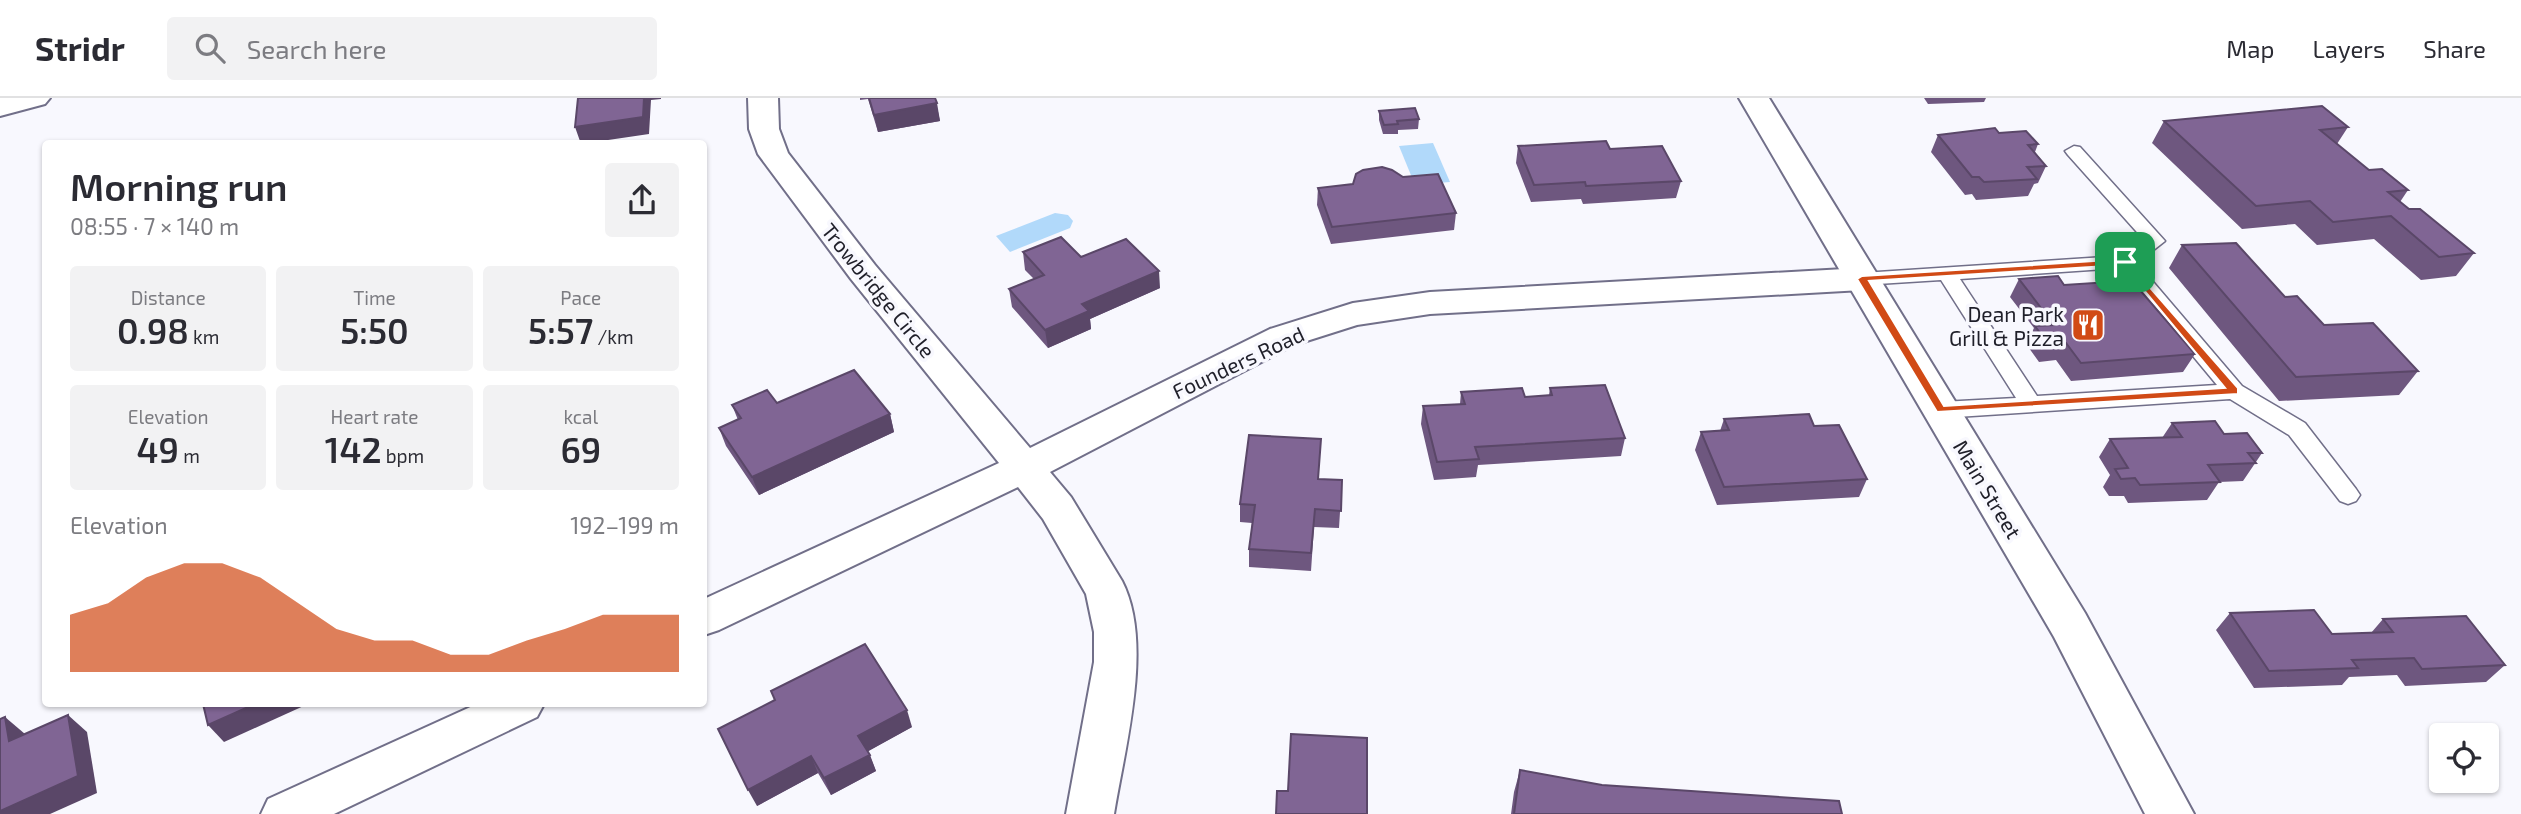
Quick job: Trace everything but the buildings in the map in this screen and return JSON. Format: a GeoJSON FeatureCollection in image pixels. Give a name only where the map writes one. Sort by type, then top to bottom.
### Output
{"type":"FeatureCollection","features":[{"type":"Feature","properties":{"kind":"street"},"geometry":{"type":"LineString","coordinates":[[0,107],[35,98]]}},
{"type":"Feature","properties":{"kind":"street","name":"Trowbridge Circle"},"geometry":{"type":"LineString","coordinates":[[763,98],[764,129],[774,154],[786,172],[863,272],[1057,508],[1107,593],[1116,632],[1116,663],[1090,814]]}},
{"type":"Feature","properties":{"kind":"street","name":"Main Street"},"geometry":{"type":"LineString","coordinates":[[1754,98],[2070,625],[2170,814]]}},
{"type":"Feature","properties":{"kind":"street","name":"Founders Road"},"geometry":{"type":"LineString","coordinates":[[707,617],[1024,468],[1282,337],[1353,314],[1430,303],[1862,279]]}},
{"type":"Feature","properties":{"kind":"street"},"geometry":{"type":"LineString","coordinates":[[285,814],[516,707]]}},
{"type":"Feature","properties":{"kind":"lane"},"geometry":{"type":"LineString","coordinates":[[1862,279],[2125,262],[2155,241],[2074,151]]}},
{"type":"Feature","properties":{"kind":"lane"},"geometry":{"type":"LineString","coordinates":[[2125,262],[2234,391],[2297,429],[2348,495]]}},
{"type":"Feature","properties":{"kind":"lane"},"geometry":{"type":"LineString","coordinates":[[1946,273],[2031,404]]}},
{"type":"Feature","properties":{"kind":"lane"},"geometry":{"type":"LineString","coordinates":[[1941,410],[2234,391]]}},
{"type":"Feature","properties":{"kind":"water"},"geometry":{"type":"Polygon","coordinates":[[[1433,143],[1450,182],[1415,185],[1399,146],[1433,143]]]}},
{"type":"Feature","properties":{"kind":"water"},"geometry":{"type":"Polygon","coordinates":[[[1055,213],[1068,215],[1073,221],[1070,228],[1010,252],[996,236],[1055,213]]]}},
{"type":"Feature","properties":{"kind":"place","name":"Dean Park Grill & Pizza"},"geometry":{"type":"Point","coordinates":[2088,325]}},
{"type":"Feature","properties":{"kind":"route"},"geometry":{"type":"LineString","coordinates":[[2125,262],[2234,391],[1941,410],[1862,279],[1924,275],[2125,262]]}}]}
